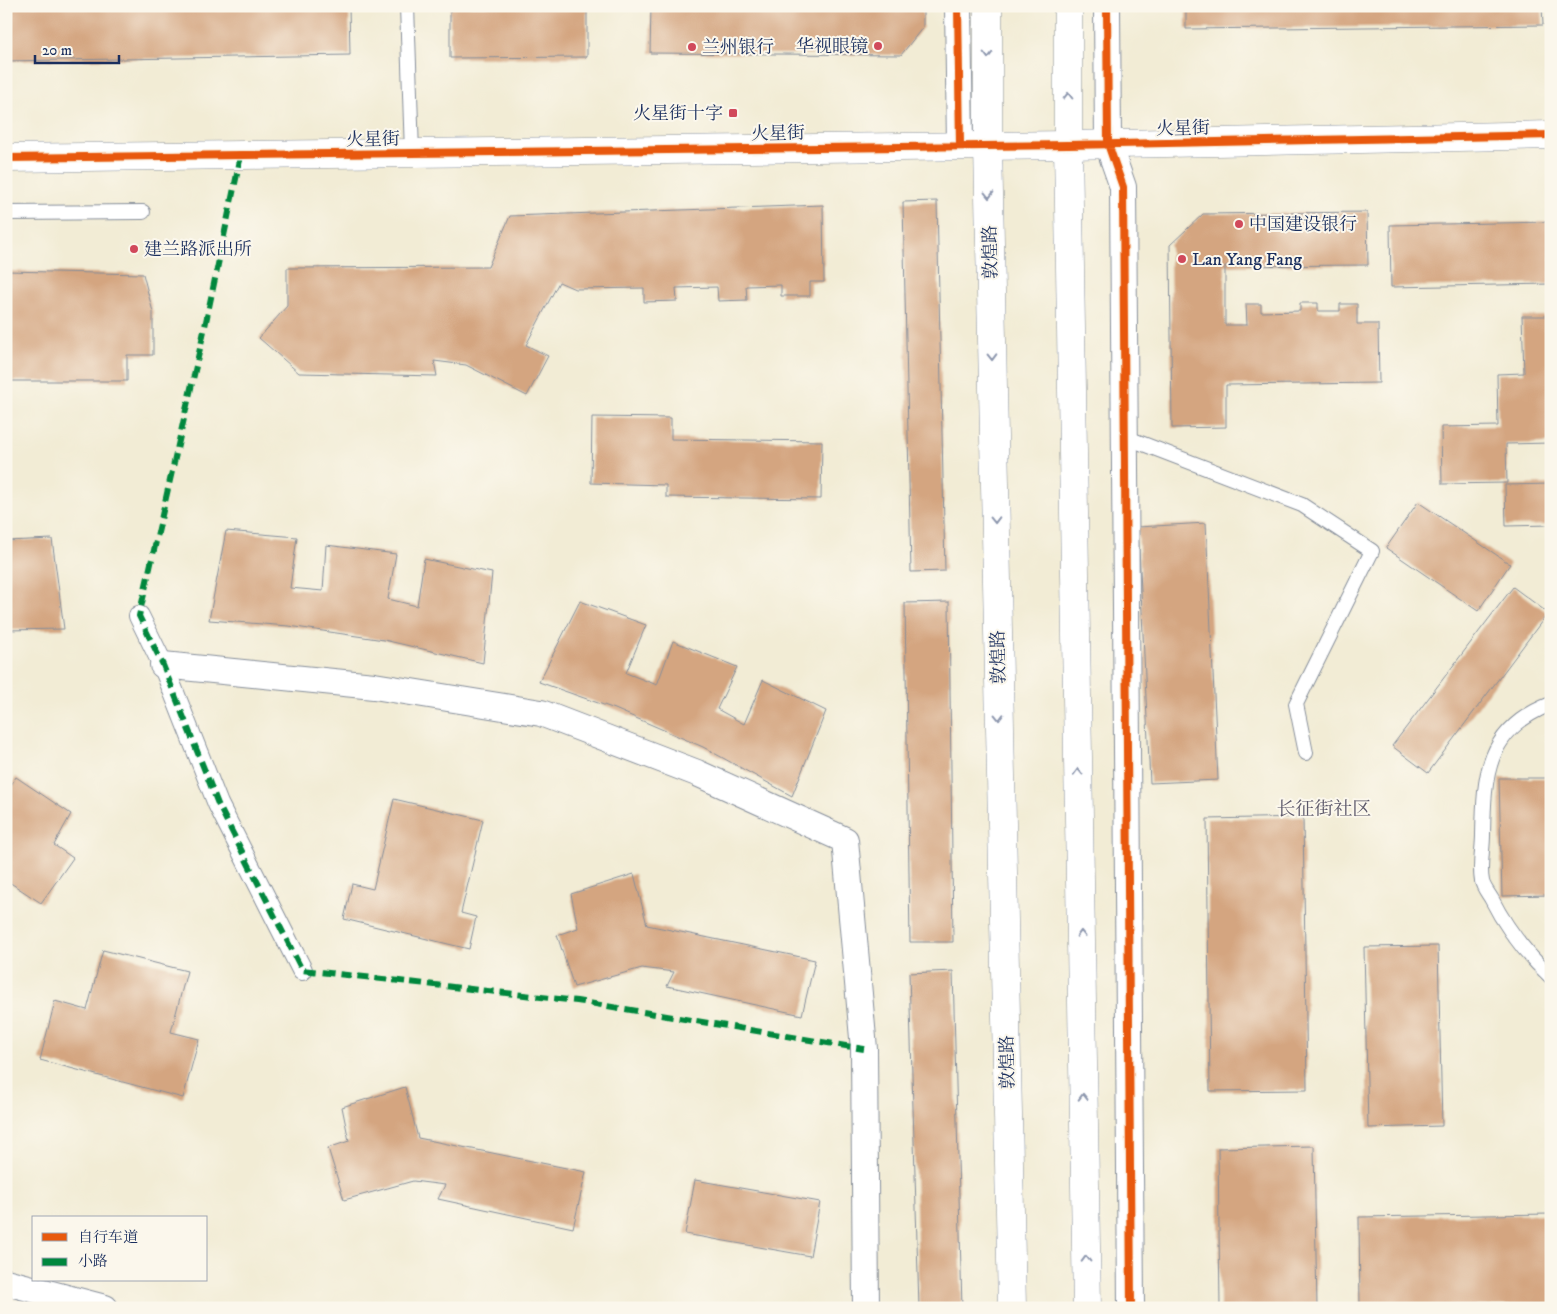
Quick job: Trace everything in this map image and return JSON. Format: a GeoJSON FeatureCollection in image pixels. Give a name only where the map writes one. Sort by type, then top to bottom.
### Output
{"type":"FeatureCollection","features":[{"type":"Feature","properties":{"kind":"main road","name":"敦煌路"},"geometry":{"type":"LineString","coordinates":[[988,6],[988,146],[1012,1308]]}},
{"type":"Feature","properties":{"kind":"main road"},"geometry":{"type":"LineString","coordinates":[[1068,6],[1068,145],[1087,1308]]}},
{"type":"Feature","properties":{"kind":"main road","name":"火星街"},"geometry":{"type":"LineString","coordinates":[[6,158],[1068,145],[1551,135]]}},
{"type":"Feature","properties":{"kind":"street"},"geometry":{"type":"LineString","coordinates":[[958,6],[960,146]]}},
{"type":"Feature","properties":{"kind":"street"},"geometry":{"type":"LineString","coordinates":[[1107,6],[1108,144],[1123,187],[1131,1308]]}},
{"type":"Feature","properties":{"kind":"street"},"geometry":{"type":"LineString","coordinates":[[139,616],[163,665],[218,804],[302,970]]}},
{"type":"Feature","properties":{"kind":"street"},"geometry":{"type":"LineString","coordinates":[[163,665],[374,686],[541,712],[697,773],[845,840],[864,1049],[866,1308]]}},
{"type":"Feature","properties":{"kind":"street"},"geometry":{"type":"LineString","coordinates":[[6,1282],[105,1308]]}},
{"type":"Feature","properties":{"kind":"lane"},"geometry":{"type":"LineString","coordinates":[[408,6],[412,153]]}},
{"type":"Feature","properties":{"kind":"lane"},"geometry":{"type":"LineString","coordinates":[[6,213],[143,212]]}},
{"type":"Feature","properties":{"kind":"lane"},"geometry":{"type":"LineString","coordinates":[[1124,437],[1302,505],[1372,551],[1296,704],[1306,753]]}},
{"type":"Feature","properties":{"kind":"lane"},"geometry":{"type":"LineString","coordinates":[[1551,704],[1525,717],[1512,728],[1502,741],[1487,770],[1484,786],[1482,882],[1498,912],[1517,941],[1551,977]]}},
{"type":"Feature","properties":{"kind":"building"},"geometry":{"type":"Polygon","coordinates":[[[6,6],[349,6],[350,55],[6,61],[6,6]]]}},
{"type":"Feature","properties":{"kind":"building"},"geometry":{"type":"Polygon","coordinates":[[[450,6],[587,6],[587,57],[450,58],[450,6]]]}},
{"type":"Feature","properties":{"kind":"building"},"geometry":{"type":"Polygon","coordinates":[[[651,6],[923,6],[923,27],[901,55],[650,53],[651,6]]]}},
{"type":"Feature","properties":{"kind":"building"},"geometry":{"type":"Polygon","coordinates":[[[1186,6],[1542,6],[1543,25],[1186,29],[1186,6]]]}},
{"type":"Feature","properties":{"kind":"building"},"geometry":{"type":"Polygon","coordinates":[[[937,201],[945,571],[911,572],[903,202],[937,201]]]}},
{"type":"Feature","properties":{"kind":"building"},"geometry":{"type":"Polygon","coordinates":[[[823,205],[824,282],[810,282],[810,296],[781,296],[781,285],[746,286],[747,300],[718,301],[717,287],[676,288],[677,301],[644,302],[644,288],[575,289],[559,282],[526,345],[548,356],[527,396],[466,365],[434,361],[437,376],[299,373],[259,338],[287,306],[287,268],[488,267],[510,216],[823,205]]]}},
{"type":"Feature","properties":{"kind":"building"},"geometry":{"type":"Polygon","coordinates":[[[1367,212],[1368,265],[1225,266],[1225,325],[1247,325],[1246,304],[1261,304],[1261,312],[1300,311],[1300,303],[1318,303],[1318,311],[1340,311],[1340,304],[1357,304],[1357,324],[1378,324],[1379,383],[1226,385],[1226,427],[1172,428],[1170,245],[1203,214],[1367,212]]]}},
{"type":"Feature","properties":{"kind":"building"},"geometry":{"type":"Polygon","coordinates":[[[1551,222],[1551,284],[1391,287],[1390,225],[1551,222]]]}},
{"type":"Feature","properties":{"kind":"building"},"geometry":{"type":"Polygon","coordinates":[[[6,271],[143,274],[153,312],[153,355],[127,355],[127,381],[6,381],[6,271]]]}},
{"type":"Feature","properties":{"kind":"building"},"geometry":{"type":"Polygon","coordinates":[[[1522,316],[1551,316],[1551,443],[1506,444],[1507,483],[1442,484],[1441,427],[1498,426],[1497,374],[1524,373],[1522,316]]]}},
{"type":"Feature","properties":{"kind":"building"},"geometry":{"type":"Polygon","coordinates":[[[592,417],[671,418],[671,439],[822,441],[821,499],[666,497],[666,485],[591,483],[592,417]]]}},
{"type":"Feature","properties":{"kind":"building"},"geometry":{"type":"Polygon","coordinates":[[[1551,484],[1551,525],[1506,526],[1505,485],[1551,484]]]}},
{"type":"Feature","properties":{"kind":"building"},"geometry":{"type":"Polygon","coordinates":[[[1418,502],[1510,564],[1478,611],[1386,548],[1418,502]]]}},
{"type":"Feature","properties":{"kind":"building"},"geometry":{"type":"Polygon","coordinates":[[[1206,523],[1218,780],[1150,783],[1138,527],[1206,523]]]}},
{"type":"Feature","properties":{"kind":"building"},"geometry":{"type":"Polygon","coordinates":[[[226,531],[297,537],[290,588],[323,591],[326,545],[396,554],[388,599],[417,606],[424,559],[492,573],[483,663],[384,640],[289,626],[209,620],[226,531]]]}},
{"type":"Feature","properties":{"kind":"building"},"geometry":{"type":"Polygon","coordinates":[[[52,539],[64,629],[6,630],[6,541],[52,539]]]}},
{"type":"Feature","properties":{"kind":"building"},"geometry":{"type":"Polygon","coordinates":[[[1513,587],[1548,613],[1428,773],[1392,746],[1513,587]]]}},
{"type":"Feature","properties":{"kind":"building"},"geometry":{"type":"Polygon","coordinates":[[[580,601],[646,625],[626,673],[657,685],[673,641],[737,667],[717,709],[744,724],[763,680],[826,711],[792,796],[703,747],[615,709],[539,682],[580,601]]]}},
{"type":"Feature","properties":{"kind":"building"},"geometry":{"type":"Polygon","coordinates":[[[949,602],[953,942],[910,942],[905,603],[949,602]]]}},
{"type":"Feature","properties":{"kind":"building"},"geometry":{"type":"Polygon","coordinates":[[[16,777],[71,814],[54,845],[73,858],[41,903],[6,880],[6,793],[16,777]]]}},
{"type":"Feature","properties":{"kind":"building"},"geometry":{"type":"Polygon","coordinates":[[[1499,778],[1551,778],[1551,895],[1502,896],[1499,778]]]}},
{"type":"Feature","properties":{"kind":"building"},"geometry":{"type":"Polygon","coordinates":[[[394,799],[483,820],[461,913],[476,917],[469,949],[344,919],[352,884],[373,889],[394,799]]]}},
{"type":"Feature","properties":{"kind":"building"},"geometry":{"type":"Polygon","coordinates":[[[1303,817],[1307,1090],[1210,1091],[1207,819],[1303,817]]]}},
{"type":"Feature","properties":{"kind":"building"},"geometry":{"type":"Polygon","coordinates":[[[634,874],[647,925],[815,960],[802,1015],[667,986],[674,972],[642,968],[574,987],[557,935],[578,928],[571,894],[634,874]]]}},
{"type":"Feature","properties":{"kind":"building"},"geometry":{"type":"Polygon","coordinates":[[[1438,946],[1442,1126],[1368,1128],[1364,947],[1438,946]]]}},
{"type":"Feature","properties":{"kind":"building"},"geometry":{"type":"Polygon","coordinates":[[[103,950],[187,971],[171,1032],[199,1039],[183,1098],[40,1060],[55,1001],[87,1010],[103,950]]]}},
{"type":"Feature","properties":{"kind":"building"},"geometry":{"type":"Polygon","coordinates":[[[953,971],[962,1308],[919,1308],[909,973],[953,971]]]}},
{"type":"Feature","properties":{"kind":"building"},"geometry":{"type":"Polygon","coordinates":[[[405,1087],[418,1138],[586,1172],[573,1228],[438,1199],[445,1185],[413,1181],[344,1200],[328,1148],[349,1141],[342,1107],[405,1087]]]}},
{"type":"Feature","properties":{"kind":"building"},"geometry":{"type":"Polygon","coordinates":[[[1314,1146],[1317,1308],[1220,1308],[1218,1148],[1314,1146]]]}},
{"type":"Feature","properties":{"kind":"building"},"geometry":{"type":"Polygon","coordinates":[[[695,1180],[820,1202],[810,1256],[685,1234],[695,1180]]]}},
{"type":"Feature","properties":{"kind":"building"},"geometry":{"type":"Polygon","coordinates":[[[1551,1214],[1551,1305],[1360,1308],[1359,1217],[1551,1214]]]}},
{"type":"Feature","properties":{"kind":"marked path"},"geometry":{"type":"LineString","coordinates":[[241,155],[204,331],[139,616],[163,665],[218,804],[302,970],[577,1001],[864,1049]]}},
{"type":"Feature","properties":{"kind":"cycle path"},"geometry":{"type":"LineString","coordinates":[[958,6],[960,146]]}},
{"type":"Feature","properties":{"kind":"cycle path"},"geometry":{"type":"LineString","coordinates":[[1107,6],[1108,144],[1123,187],[1131,1308]]}},
{"type":"Feature","properties":{"kind":"cycle path"},"geometry":{"type":"LineString","coordinates":[[6,158],[1068,145],[1551,135]]}},
{"type":"Feature","properties":{"kind":"place","name":"华视眼镜"},"geometry":{"type":"Point","coordinates":[878,46]}},
{"type":"Feature","properties":{"kind":"place","name":"兰州银行"},"geometry":{"type":"Point","coordinates":[692,47]}},
{"type":"Feature","properties":{"kind":"place","name":"火星街十字"},"geometry":{"type":"Point","coordinates":[733,113]}},
{"type":"Feature","properties":{"kind":"place","name":"中国建设银行"},"geometry":{"type":"Point","coordinates":[1239,224]}},
{"type":"Feature","properties":{"kind":"place","name":"建兰路派出所"},"geometry":{"type":"Point","coordinates":[134,249]}},
{"type":"Feature","properties":{"kind":"place","name":"Lan Yang Fang"},"geometry":{"type":"Point","coordinates":[1182,259]}},
{"type":"Feature","properties":{"kind":"district","name":"长征街社区"},"geometry":{"type":"Point","coordinates":[1324,808]}}]}
